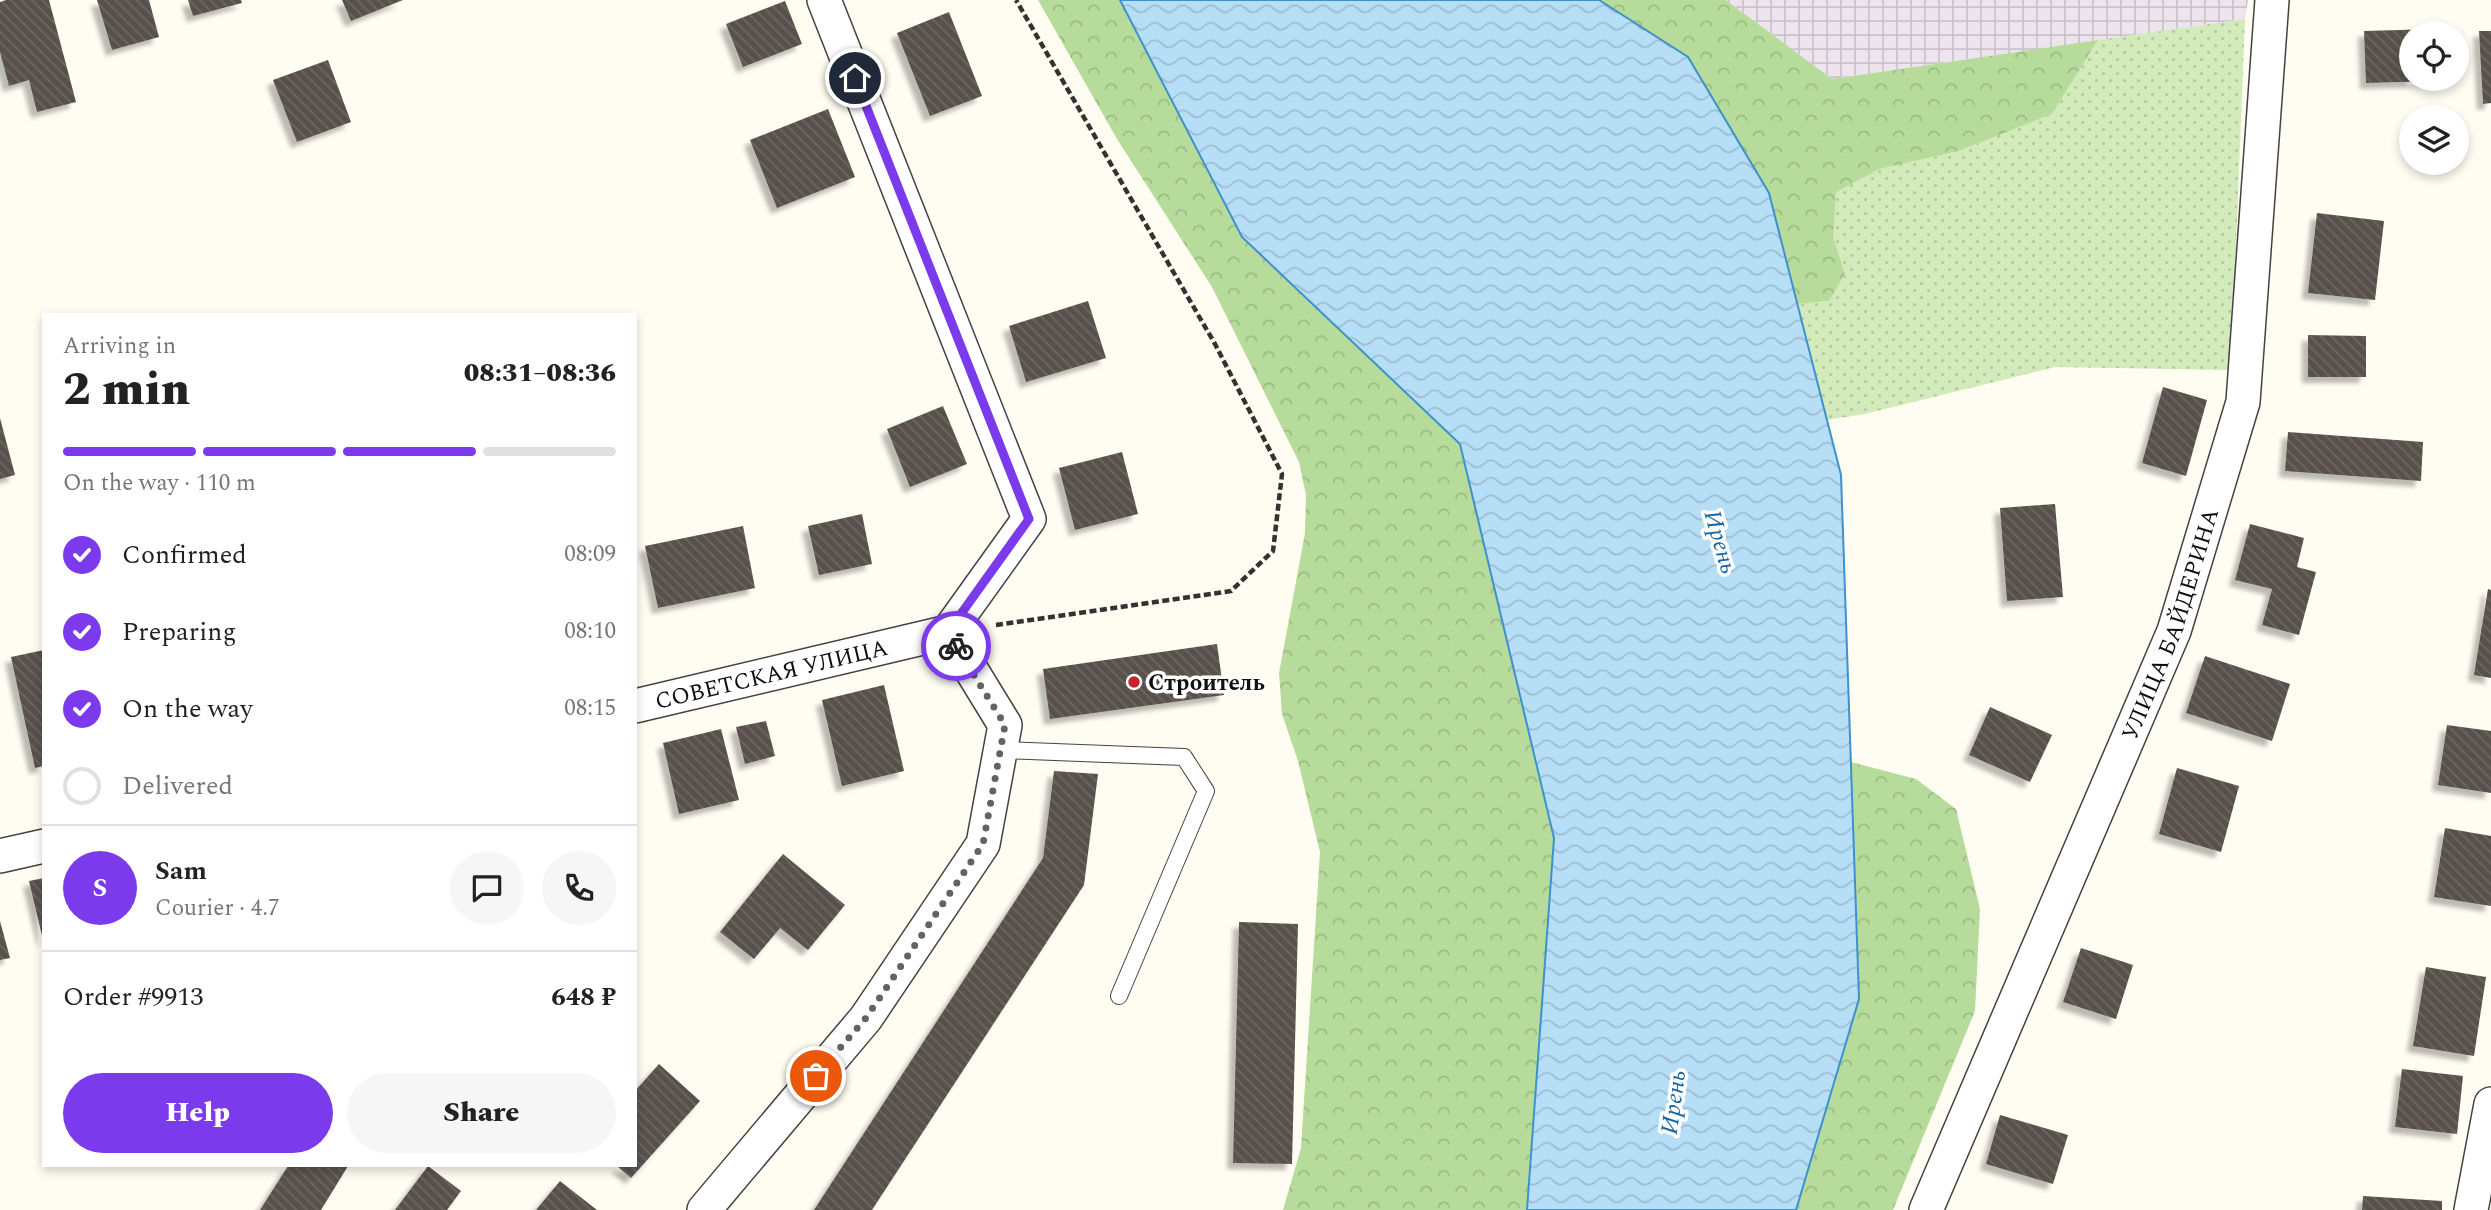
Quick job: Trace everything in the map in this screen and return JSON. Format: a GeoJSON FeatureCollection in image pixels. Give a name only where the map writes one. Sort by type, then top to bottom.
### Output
{"type":"FeatureCollection","features":[{"type":"Feature","properties":{"kind":"street"},"geometry":{"type":"LineString","coordinates":[[704,1210],[866,1018],[983,844],[1005,725],[948,632],[1029,519],[824,0]]}},
{"type":"Feature","properties":{"kind":"street","name":"УЛИЦА БАЙДЕРИНА"},"geometry":{"type":"LineString","coordinates":[[1926,1210],[2174,631],[2243,402],[2276,1]]}},
{"type":"Feature","properties":{"kind":"street","name":"СОВЕТСКАЯ УЛИЦА"},"geometry":{"type":"LineString","coordinates":[[637,706],[948,632]]}},
{"type":"Feature","properties":{"kind":"street"},"geometry":{"type":"LineString","coordinates":[[0,856],[42,846]]}},
{"type":"Feature","properties":{"kind":"street"},"geometry":{"type":"LineString","coordinates":[[2471,1210],[2491,1104]]}},
{"type":"Feature","properties":{"kind":"lane"},"geometry":{"type":"LineString","coordinates":[[1001,750],[1184,757],[1206,791],[1119,996]]}},
{"type":"Feature","properties":{"kind":"path"},"geometry":{"type":"LineString","coordinates":[[948,632],[1231,591],[1273,551],[1282,474],[1215,344],[1016,0]]}},
{"type":"Feature","properties":{"kind":"shaded area"},"geometry":{"type":"Polygon","coordinates":[[[1726,0],[2248,0],[2245,19],[1832,79],[1726,0]]]}},
{"type":"Feature","properties":{"kind":"green space"},"geometry":{"type":"Polygon","coordinates":[[[1038,0],[1120,0],[1242,237],[1460,443],[1554,838],[1527,1210],[1283,1210],[1301,1148],[1320,852],[1298,761],[1282,714],[1279,673],[1305,533],[1306,495],[1299,462],[1212,287],[1117,139],[1038,0]]]}},
{"type":"Feature","properties":{"kind":"green space"},"geometry":{"type":"Polygon","coordinates":[[[1599,0],[1726,0],[1832,79],[2098,40],[2052,114],[1959,151],[1879,169],[1836,192],[1833,236],[1845,274],[1829,301],[1798,304],[1769,193],[1688,57],[1599,0]]]}},
{"type":"Feature","properties":{"kind":"green space"},"geometry":{"type":"Polygon","coordinates":[[[2245,19],[2231,370],[2055,367],[1865,414],[1827,420],[1798,304],[1829,301],[1845,274],[1833,236],[1835,192],[1878,169],[1959,151],[2052,114],[2098,40],[2245,19]]]}},
{"type":"Feature","properties":{"kind":"green space"},"geometry":{"type":"Polygon","coordinates":[[[1851,762],[1916,779],[1956,809],[1980,909],[1975,1011],[1893,1210],[1796,1210],[1859,999],[1851,762]]]}},
{"type":"Feature","properties":{"kind":"water","name":"Ирень"},"geometry":{"type":"Polygon","coordinates":[[[1120,0],[1599,0],[1688,57],[1769,193],[1841,475],[1859,999],[1796,1210],[1527,1210],[1554,838],[1460,444],[1242,237],[1120,0]]]}},
{"type":"Feature","properties":{"kind":"building"},"geometry":{"type":"Polygon","coordinates":[[[49,0],[76,102],[37,112],[29,80],[9,86],[0,52],[0,2],[49,0]]]}},
{"type":"Feature","properties":{"kind":"building"},"geometry":{"type":"Polygon","coordinates":[[[97,0],[149,0],[159,37],[112,50],[97,0]]]}},
{"type":"Feature","properties":{"kind":"building"},"geometry":{"type":"Polygon","coordinates":[[[188,0],[241,0],[242,3],[193,16],[188,0]]]}},
{"type":"Feature","properties":{"kind":"building"},"geometry":{"type":"Polygon","coordinates":[[[342,0],[403,0],[351,21],[342,0]]]}},
{"type":"Feature","properties":{"kind":"building"},"geometry":{"type":"Polygon","coordinates":[[[785,1],[802,44],[743,67],[726,24],[785,1]]]}},
{"type":"Feature","properties":{"kind":"building"},"geometry":{"type":"Polygon","coordinates":[[[949,12],[982,96],[930,116],[897,33],[949,12]]]}},
{"type":"Feature","properties":{"kind":"building"},"geometry":{"type":"Polygon","coordinates":[[[2399,30],[2399,82],[2366,83],[2364,31],[2399,30]]]}},
{"type":"Feature","properties":{"kind":"building"},"geometry":{"type":"Polygon","coordinates":[[[2479,31],[2491,31],[2491,103],[2483,104],[2479,31]]]}},
{"type":"Feature","properties":{"kind":"building"},"geometry":{"type":"Polygon","coordinates":[[[328,60],[351,122],[297,142],[273,80],[328,60]]]}},
{"type":"Feature","properties":{"kind":"building"},"geometry":{"type":"Polygon","coordinates":[[[828,109],[855,177],[777,208],[750,140],[828,109]]]}},
{"type":"Feature","properties":{"kind":"building"},"geometry":{"type":"Polygon","coordinates":[[[2317,213],[2384,221],[2375,300],[2308,293],[2317,213]]]}},
{"type":"Feature","properties":{"kind":"building"},"geometry":{"type":"Polygon","coordinates":[[[1088,301],[1106,358],[1026,382],[1009,326],[1088,301]]]}},
{"type":"Feature","properties":{"kind":"building"},"geometry":{"type":"Polygon","coordinates":[[[2308,335],[2366,336],[2366,377],[2308,377],[2308,335]]]}},
{"type":"Feature","properties":{"kind":"building"},"geometry":{"type":"Polygon","coordinates":[[[2163,387],[2207,400],[2186,476],[2142,463],[2163,387]]]}},
{"type":"Feature","properties":{"kind":"building"},"geometry":{"type":"Polygon","coordinates":[[[943,406],[967,464],[910,487],[887,429],[943,406]]]}},
{"type":"Feature","properties":{"kind":"building"},"geometry":{"type":"Polygon","coordinates":[[[0,418],[15,475],[0,479],[0,418]]]}},
{"type":"Feature","properties":{"kind":"building"},"geometry":{"type":"Polygon","coordinates":[[[2288,432],[2423,442],[2421,481],[2285,471],[2288,432]]]}},
{"type":"Feature","properties":{"kind":"building"},"geometry":{"type":"Polygon","coordinates":[[[1122,452],[1138,514],[1075,530],[1059,468],[1122,452]]]}},
{"type":"Feature","properties":{"kind":"building"},"geometry":{"type":"Polygon","coordinates":[[[2055,504],[2063,597],[2007,601],[2000,508],[2055,504]]]}},
{"type":"Feature","properties":{"kind":"building"},"geometry":{"type":"Polygon","coordinates":[[[862,514],[872,564],[819,575],[808,526],[862,514]]]}},
{"type":"Feature","properties":{"kind":"building"},"geometry":{"type":"Polygon","coordinates":[[[2250,524],[2304,538],[2297,567],[2316,572],[2299,635],[2262,625],[2272,589],[2235,580],[2250,524]]]}},
{"type":"Feature","properties":{"kind":"building"},"geometry":{"type":"Polygon","coordinates":[[[743,526],[755,588],[658,608],[645,546],[743,526]]]}},
{"type":"Feature","properties":{"kind":"building"},"geometry":{"type":"Polygon","coordinates":[[[2488,589],[2491,590],[2491,678],[2474,675],[2488,589]]]}},
{"type":"Feature","properties":{"kind":"building","name":"Строитель"},"geometry":{"type":"Polygon","coordinates":[[[1217,644],[1224,695],[1050,719],[1043,669],[1217,644]]]}},
{"type":"Feature","properties":{"kind":"building"},"geometry":{"type":"Polygon","coordinates":[[[42,650],[42,766],[35,768],[11,657],[42,650]]]}},
{"type":"Feature","properties":{"kind":"building"},"geometry":{"type":"Polygon","coordinates":[[[2205,656],[2290,684],[2272,741],[2186,713],[2205,656]]]}},
{"type":"Feature","properties":{"kind":"building"},"geometry":{"type":"Polygon","coordinates":[[[884,685],[904,771],[842,786],[822,700],[884,685]]]}},
{"type":"Feature","properties":{"kind":"building"},"geometry":{"type":"Polygon","coordinates":[[[1990,707],[2052,735],[2030,782],[1969,755],[1990,707]]]}},
{"type":"Feature","properties":{"kind":"building"},"geometry":{"type":"Polygon","coordinates":[[[766,721],[775,756],[745,764],[736,727],[766,721]]]}},
{"type":"Feature","properties":{"kind":"building"},"geometry":{"type":"Polygon","coordinates":[[[2447,725],[2491,731],[2491,793],[2438,785],[2447,725]]]}},
{"type":"Feature","properties":{"kind":"building"},"geometry":{"type":"Polygon","coordinates":[[[721,729],[739,800],[679,814],[663,743],[721,729]]]}},
{"type":"Feature","properties":{"kind":"building"},"geometry":{"type":"Polygon","coordinates":[[[2177,768],[2239,786],[2221,852],[2159,834],[2177,768]]]}},
{"type":"Feature","properties":{"kind":"building"},"geometry":{"type":"Polygon","coordinates":[[[1054,771],[1098,774],[1084,885],[872,1210],[814,1210],[1043,858],[1054,771]]]}},
{"type":"Feature","properties":{"kind":"building"},"geometry":{"type":"Polygon","coordinates":[[[2445,828],[2491,836],[2491,906],[2434,897],[2445,828]]]}},
{"type":"Feature","properties":{"kind":"building"},"geometry":{"type":"Polygon","coordinates":[[[783,854],[845,905],[808,950],[780,928],[754,959],[720,932],[783,854]]]}},
{"type":"Feature","properties":{"kind":"building"},"geometry":{"type":"Polygon","coordinates":[[[42,878],[42,936],[29,881],[42,878]]]}},
{"type":"Feature","properties":{"kind":"building"},"geometry":{"type":"Polygon","coordinates":[[[0,921],[10,958],[0,960],[0,921]]]}},
{"type":"Feature","properties":{"kind":"building"},"geometry":{"type":"Polygon","coordinates":[[[1239,922],[1298,924],[1292,1164],[1233,1163],[1239,922]]]}},
{"type":"Feature","properties":{"kind":"building"},"geometry":{"type":"Polygon","coordinates":[[[2081,948],[2133,965],[2116,1019],[2063,1002],[2081,948]]]}},
{"type":"Feature","properties":{"kind":"building"},"geometry":{"type":"Polygon","coordinates":[[[2426,967],[2486,977],[2474,1056],[2413,1046],[2426,967]]]}},
{"type":"Feature","properties":{"kind":"building"},"geometry":{"type":"Polygon","coordinates":[[[659,1064],[700,1101],[631,1178],[618,1167],[637,1167],[637,1089],[659,1064]]]}},
{"type":"Feature","properties":{"kind":"building"},"geometry":{"type":"Polygon","coordinates":[[[2402,1069],[2463,1076],[2457,1134],[2395,1127],[2402,1069]]]}},
{"type":"Feature","properties":{"kind":"building"},"geometry":{"type":"Polygon","coordinates":[[[2000,1115],[2068,1135],[2053,1184],[1986,1164],[2000,1115]]]}},
{"type":"Feature","properties":{"kind":"building"},"geometry":{"type":"Polygon","coordinates":[[[287,1167],[347,1167],[321,1210],[260,1210],[287,1167]]]}},
{"type":"Feature","properties":{"kind":"building"},"geometry":{"type":"Polygon","coordinates":[[[427,1167],[461,1191],[447,1210],[395,1210],[427,1167]]]}},
{"type":"Feature","properties":{"kind":"building"},"geometry":{"type":"Polygon","coordinates":[[[560,1181],[597,1210],[536,1210],[560,1181]]]}},
{"type":"Feature","properties":{"kind":"building"},"geometry":{"type":"Polygon","coordinates":[[[2363,1196],[2442,1201],[2442,1210],[2362,1210],[2363,1196]]]}},
{"type":"Feature","properties":{"kind":"way so far"},"geometry":{"type":"LineString","coordinates":[[816,1076],[866,1018],[983,844],[1005,725],[956,646]]}},
{"type":"Feature","properties":{"kind":"place","name":"Строитель"},"geometry":{"type":"Point","coordinates":[1134,682]}},
{"type":"Feature","properties":{"kind":"route"},"geometry":{"type":"LineString","coordinates":[[855,78],[1029,519],[948,632],[956,646]]}}]}
